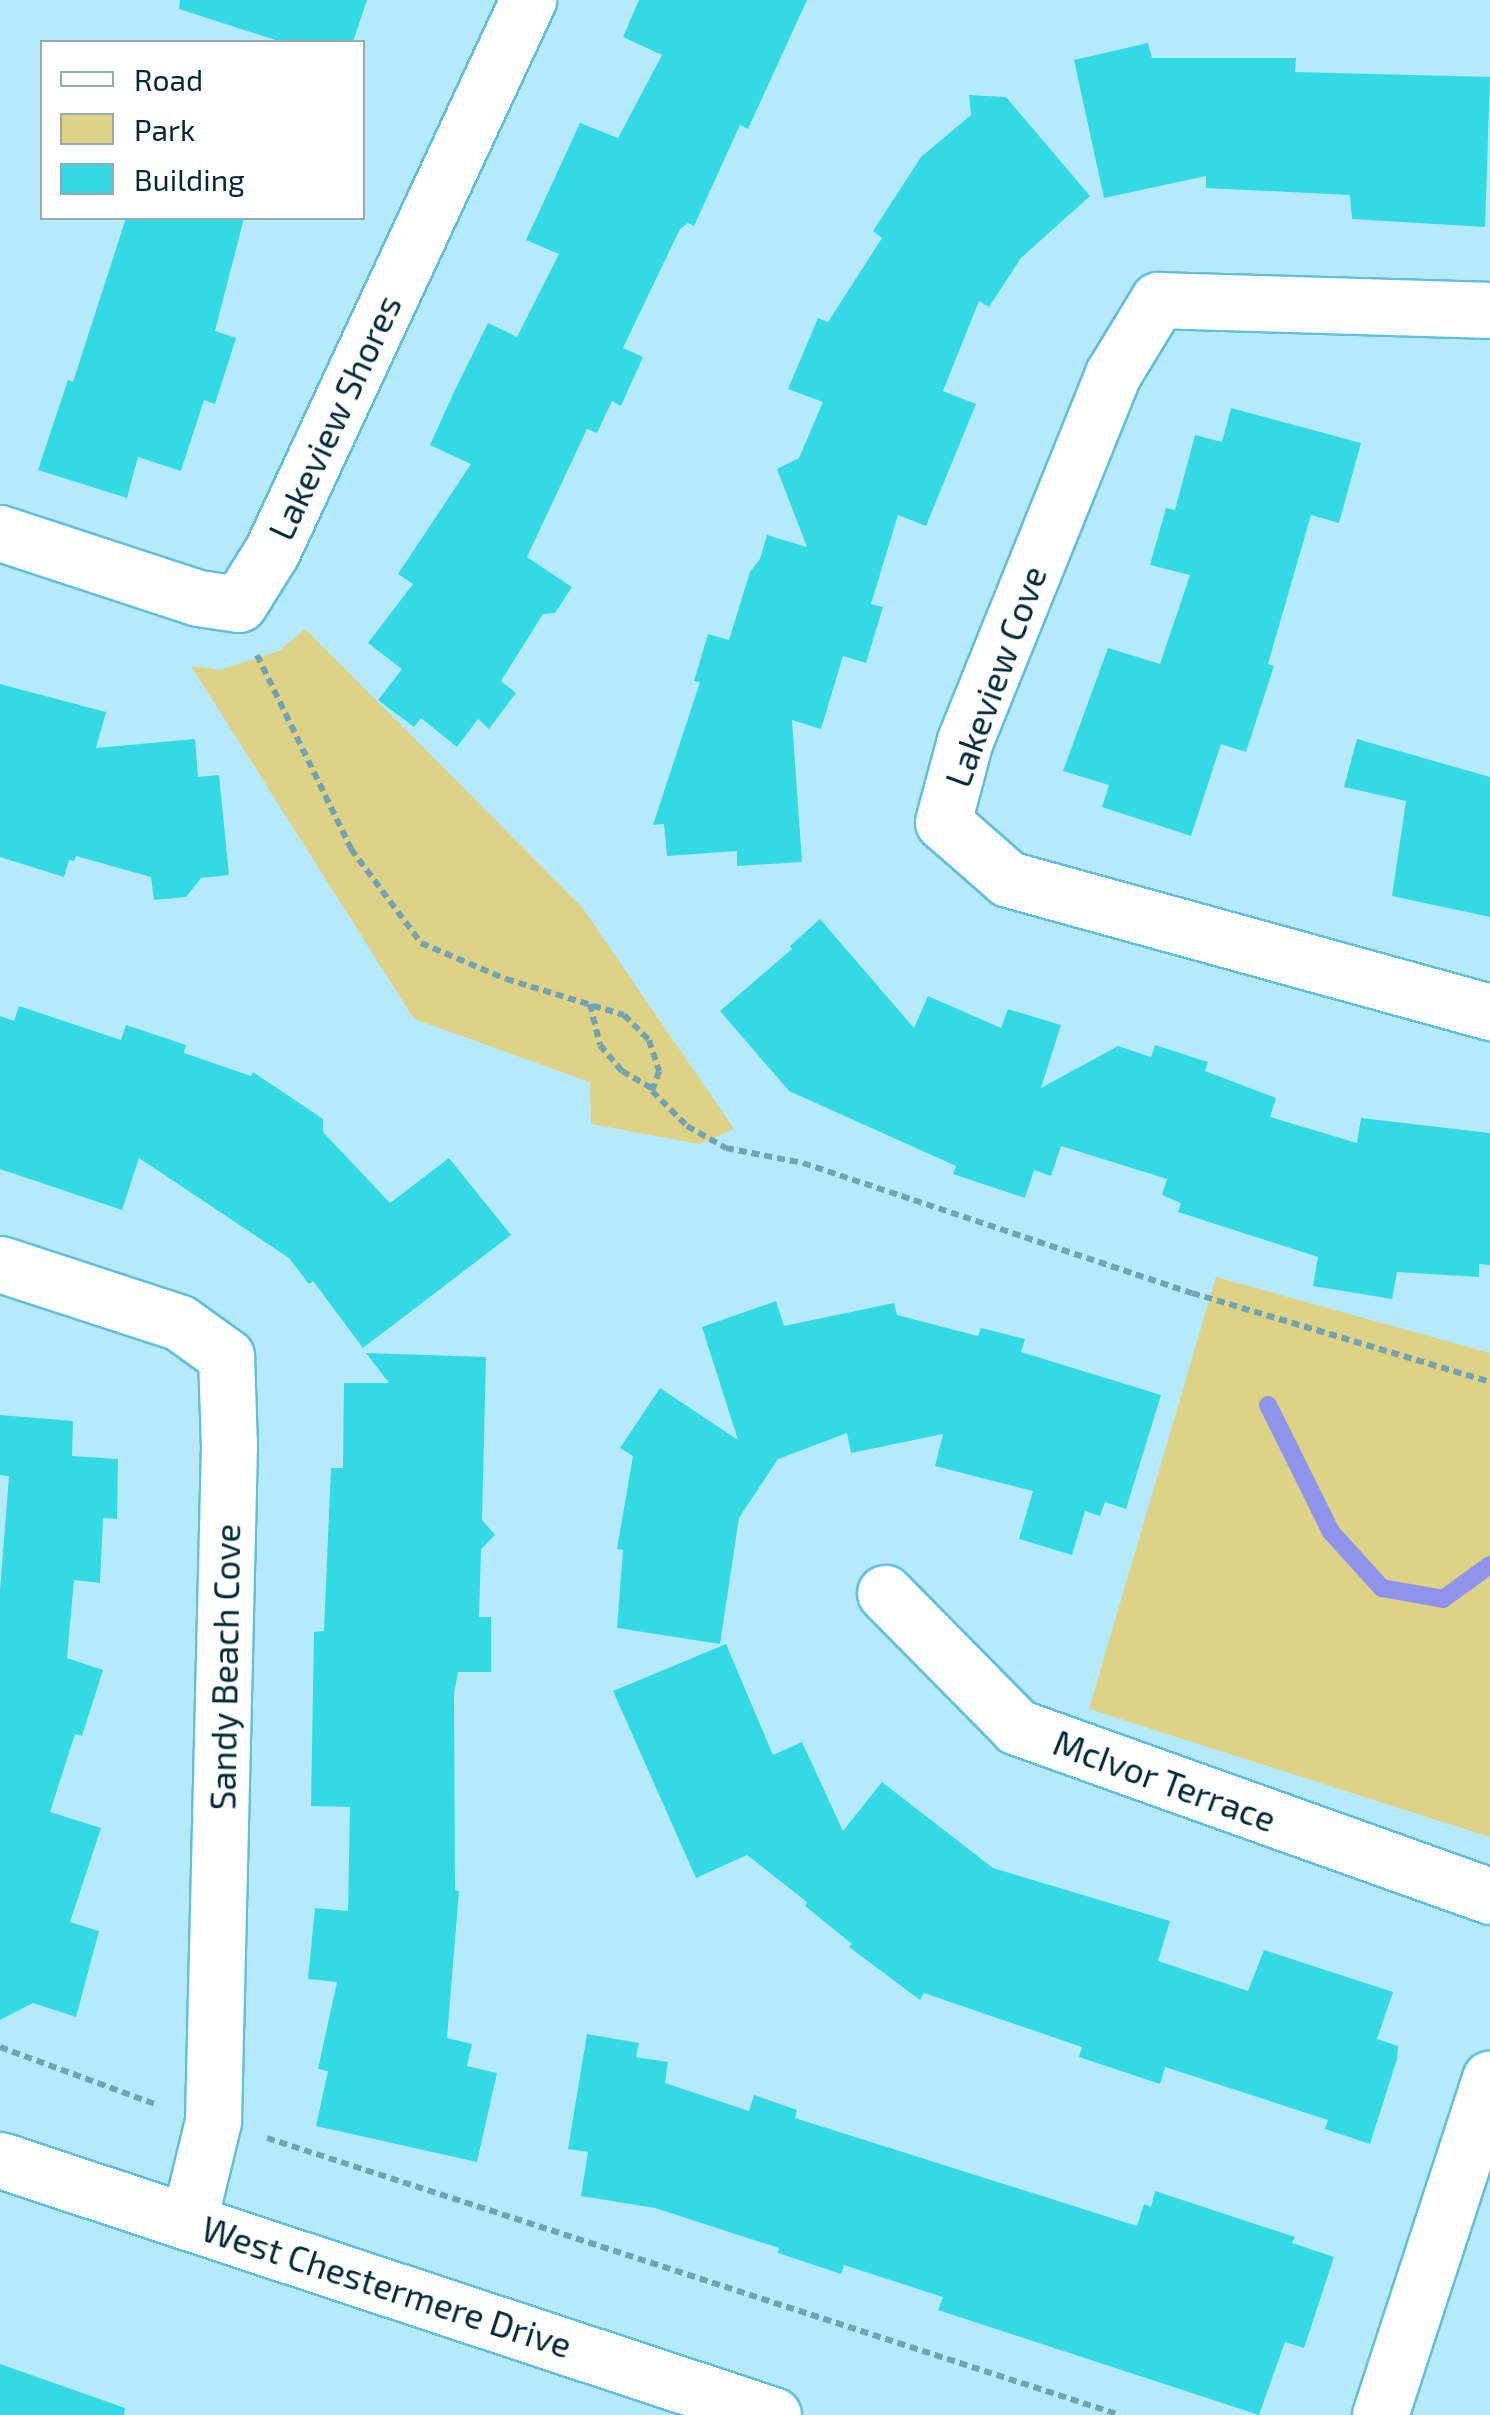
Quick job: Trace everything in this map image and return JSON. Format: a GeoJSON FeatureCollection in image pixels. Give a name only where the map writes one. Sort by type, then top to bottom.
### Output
{"type":"FeatureCollection","features":[{"type":"Feature","properties":{"kind":"street","name":"Lakeview Shores"},"geometry":{"type":"LineString","coordinates":[[0,533],[198,598],[239,604],[272,551],[528,0]]}},
{"type":"Feature","properties":{"kind":"street","name":"Lakeview Cove"},"geometry":{"type":"LineString","coordinates":[[1490,310],[1158,300],[1114,374],[965,740],[943,822],[1008,879],[1490,1012]]}},
{"type":"Feature","properties":{"kind":"street","name":"Sandy Beach Cove"},"geometry":{"type":"LineString","coordinates":[[0,1264],[180,1324],[226,1356],[228,1465],[213,2121],[189,2220]]}},
{"type":"Feature","properties":{"kind":"street","name":"McIvor Terrace"},"geometry":{"type":"LineString","coordinates":[[885,1593],[1017,1727],[1490,1896]]}},
{"type":"Feature","properties":{"kind":"street"},"geometry":{"type":"LineString","coordinates":[[1380,2415],[1490,2080]]}},
{"type":"Feature","properties":{"kind":"street","name":"West Chestermere Drive"},"geometry":{"type":"LineString","coordinates":[[0,2160],[773,2415]]}},
{"type":"Feature","properties":{"kind":"path"},"geometry":{"type":"LineString","coordinates":[[257,654],[351,848],[421,943],[457,961],[624,1014],[649,1040],[659,1071],[653,1089]]}},
{"type":"Feature","properties":{"kind":"path"},"geometry":{"type":"LineString","coordinates":[[589,1003],[600,1045],[622,1071],[653,1089],[687,1126],[726,1148],[803,1164],[1192,1293],[1490,1382]]}},
{"type":"Feature","properties":{"kind":"path"},"geometry":{"type":"LineString","coordinates":[[0,2046],[159,2105]]}},
{"type":"Feature","properties":{"kind":"path"},"geometry":{"type":"LineString","coordinates":[[251,2133],[1120,2415]]}},
{"type":"Feature","properties":{"kind":"green space"},"geometry":{"type":"Polygon","coordinates":[[[305,629],[582,907],[734,1129],[699,1144],[591,1124],[590,1082],[414,1019],[191,666],[220,670],[279,651],[305,629]]]}},
{"type":"Feature","properties":{"kind":"green space"},"geometry":{"type":"Polygon","coordinates":[[[1216,1277],[1490,1353],[1490,1837],[1089,1709],[1216,1277]]]}},
{"type":"Feature","properties":{"kind":"building"},"geometry":{"type":"Polygon","coordinates":[[[180,0],[367,0],[354,40],[276,40],[179,9],[180,0]]]}},
{"type":"Feature","properties":{"kind":"building"},"geometry":{"type":"Polygon","coordinates":[[[639,0],[807,0],[748,129],[740,125],[694,226],[688,223],[680,229],[623,348],[643,357],[621,406],[612,401],[597,433],[587,429],[527,557],[572,587],[555,613],[543,614],[501,681],[516,693],[489,729],[478,719],[457,747],[421,718],[414,727],[378,700],[402,669],[368,643],[413,584],[398,574],[471,464],[430,445],[454,392],[488,323],[517,337],[559,254],[526,240],[580,123],[618,138],[662,55],[623,37],[639,0]]]}},
{"type":"Feature","properties":{"kind":"building"},"geometry":{"type":"Polygon","coordinates":[[[1148,43],[1152,58],[1296,58],[1295,72],[1490,77],[1485,227],[1352,219],[1350,195],[1206,188],[1206,176],[1104,198],[1074,60],[1148,43]]]}},
{"type":"Feature","properties":{"kind":"building"},"geometry":{"type":"Polygon","coordinates":[[[969,95],[1006,97],[1090,196],[1021,258],[989,307],[979,301],[943,391],[976,404],[926,526],[898,515],[871,604],[883,607],[866,663],[843,656],[821,729],[792,720],[802,862],[737,866],[737,851],[667,856],[664,824],[653,825],[700,682],[694,681],[708,634],[729,640],[750,572],[760,559],[767,535],[807,547],[777,469],[799,458],[823,402],[788,389],[818,318],[828,322],[882,238],[873,231],[921,157],[971,115],[969,95]]]}},
{"type":"Feature","properties":{"kind":"building"},"geometry":{"type":"Polygon","coordinates":[[[125,220],[243,220],[215,331],[236,338],[215,404],[204,400],[181,471],[138,457],[127,498],[38,470],[68,380],[73,382],[125,220]]]}},
{"type":"Feature","properties":{"kind":"building"},"geometry":{"type":"Polygon","coordinates":[[[1231,408],[1361,443],[1339,523],[1311,515],[1268,664],[1274,666],[1246,752],[1221,744],[1191,836],[1102,807],[1109,785],[1063,771],[1108,648],[1160,664],[1190,575],[1150,565],[1166,508],[1175,510],[1195,435],[1222,442],[1231,408]]]}},
{"type":"Feature","properties":{"kind":"building"},"geometry":{"type":"Polygon","coordinates":[[[0,684],[106,712],[96,748],[195,739],[198,777],[219,775],[229,875],[201,878],[186,897],[154,900],[151,877],[76,856],[74,861],[69,860],[64,877],[0,857],[0,684]]]}},
{"type":"Feature","properties":{"kind":"building"},"geometry":{"type":"Polygon","coordinates":[[[1357,739],[1490,777],[1490,917],[1392,896],[1406,801],[1344,787],[1357,739]]]}},
{"type":"Feature","properties":{"kind":"building"},"geometry":{"type":"Polygon","coordinates":[[[820,919],[914,1028],[928,996],[1001,1028],[1008,1009],[1061,1025],[1041,1088],[1118,1046],[1151,1057],[1155,1045],[1208,1062],[1205,1071],[1276,1098],[1270,1117],[1357,1143],[1361,1118],[1490,1133],[1490,1265],[1479,1264],[1479,1277],[1397,1272],[1392,1299],[1313,1286],[1318,1257],[1178,1212],[1181,1203],[1162,1195],[1167,1179],[1061,1146],[1051,1176],[1034,1170],[1025,1198],[953,1174],[956,1166],[789,1091],[720,1011],[792,949],[790,946],[820,919]]]}},
{"type":"Feature","properties":{"kind":"building"},"geometry":{"type":"Polygon","coordinates":[[[19,1006],[121,1040],[126,1025],[186,1045],[184,1053],[251,1076],[253,1072],[323,1119],[323,1132],[390,1203],[449,1158],[511,1235],[363,1348],[313,1281],[309,1284],[289,1258],[139,1158],[122,1210],[0,1169],[0,1016],[14,1021],[19,1006]]]}},
{"type":"Feature","properties":{"kind":"building"},"geometry":{"type":"Polygon","coordinates":[[[776,1301],[784,1326],[894,1303],[897,1315],[978,1336],[981,1328],[1025,1339],[1021,1352],[1161,1395],[1126,1509],[1105,1502],[1100,1516],[1085,1511],[1072,1555],[1019,1539],[1033,1491],[935,1466],[943,1434],[851,1453],[847,1433],[778,1459],[739,1518],[720,1644],[617,1628],[623,1550],[617,1549],[633,1456],[620,1448],[660,1388],[738,1440],[702,1327],[776,1301]]]}},
{"type":"Feature","properties":{"kind":"building"},"geometry":{"type":"Polygon","coordinates":[[[366,1353],[486,1357],[482,1520],[495,1535],[481,1549],[479,1617],[491,1617],[491,1672],[458,1672],[454,1693],[455,1890],[459,1891],[447,2038],[472,2044],[467,2066],[497,2073],[477,2162],[316,2126],[328,2071],[318,2069],[337,1982],[308,1979],[315,1908],[348,1911],[350,1807],[311,1806],[314,1632],[324,1631],[331,1468],[343,1468],[344,1383],[389,1383],[366,1353]]]}},
{"type":"Feature","properties":{"kind":"building"},"geometry":{"type":"Polygon","coordinates":[[[0,1415],[73,1421],[72,1456],[118,1459],[117,1519],[103,1518],[100,1583],[74,1580],[67,1658],[103,1670],[82,1736],[75,1734],[50,1812],[101,1828],[70,1922],[99,1931],[76,2017],[33,2003],[0,2020],[0,1590],[9,1476],[0,1475],[0,1415]]]}},
{"type":"Feature","properties":{"kind":"building"},"geometry":{"type":"Polygon","coordinates":[[[726,1644],[773,1755],[802,1742],[843,1831],[882,1782],[993,1868],[1170,1921],[1158,1961],[1248,1991],[1264,1950],[1393,1992],[1377,2039],[1398,2046],[1397,2059],[1370,2144],[1325,2129],[1328,2120],[1165,2067],[1160,2084],[1079,2057],[1082,2047],[924,1993],[920,2000],[849,1947],[852,1944],[805,1906],[807,1902],[747,1855],[696,1878],[613,1691],[726,1644]]]}},
{"type":"Feature","properties":{"kind":"building"},"geometry":{"type":"Polygon","coordinates":[[[587,2034],[639,2043],[636,2057],[668,2062],[665,2083],[749,2111],[754,2095],[797,2110],[795,2118],[1137,2226],[1144,2204],[1151,2207],[1155,2191],[1295,2237],[1292,2243],[1334,2257],[1304,2348],[1285,2342],[1259,2415],[938,2310],[943,2297],[844,2265],[841,2274],[778,2253],[779,2248],[655,2208],[581,2196],[588,2152],[568,2149],[587,2034]]]}},
{"type":"Feature","properties":{"kind":"building"},"geometry":{"type":"Polygon","coordinates":[[[0,2364],[125,2408],[124,2415],[0,2415],[0,2364]]]}},
{"type":"Feature","properties":{"kind":"waterway"},"geometry":{"type":"LineString","coordinates":[[1268,1405],[1331,1532],[1382,1588],[1443,1599],[1490,1565]]}}]}
